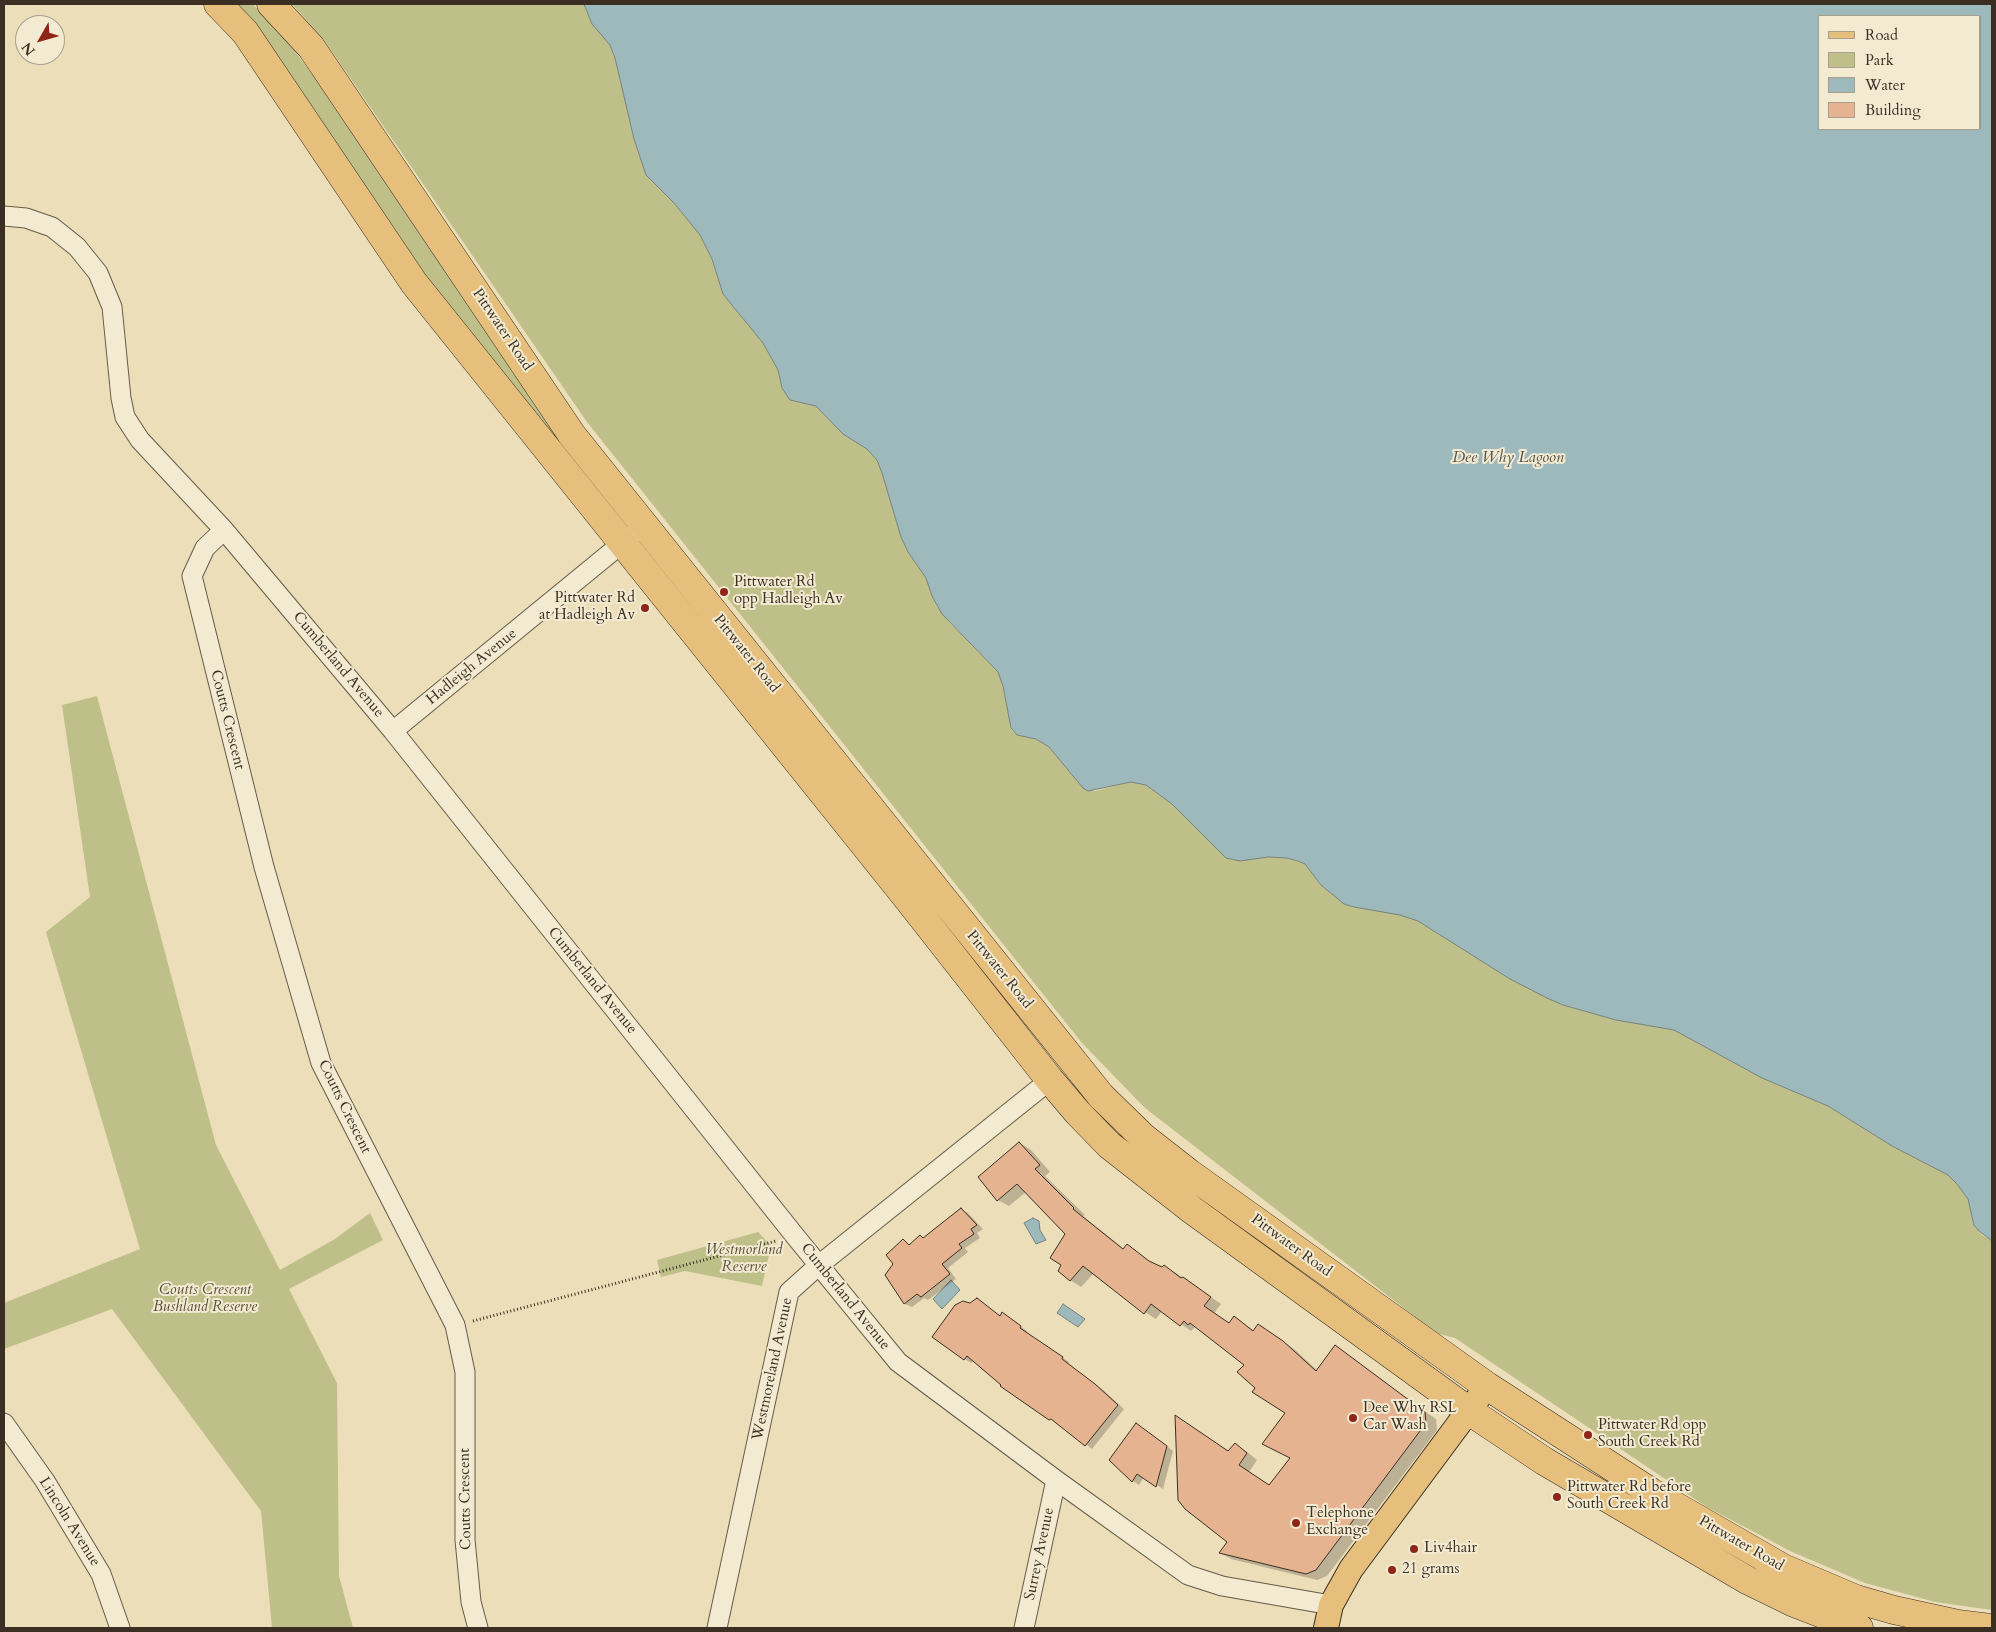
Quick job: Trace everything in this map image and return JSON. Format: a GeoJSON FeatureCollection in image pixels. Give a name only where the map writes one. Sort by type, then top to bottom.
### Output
{"type":"FeatureCollection","features":[{"type":"Feature","properties":{"kind":"highway","name":"Pittwater Road"},"geometry":{"type":"LineString","coordinates":[[218,4],[245,32],[414,283],[1050,1080],[1078,1113],[1109,1144],[1192,1210],[1469,1411],[1544,1461],[1747,1580],[1794,1603],[1859,1628]]}},
{"type":"Feature","properties":{"kind":"highway","name":"Pittwater Road"},"geometry":{"type":"LineString","coordinates":[[271,4],[311,47],[572,435],[1101,1096],[1143,1137],[1189,1173],[1487,1386],[1651,1492],[1783,1568],[1856,1599],[1894,1610],[1958,1624],[1990,1628]]}},
{"type":"Feature","properties":{"kind":"main road"},"geometry":{"type":"LineString","coordinates":[[1326,1628],[1331,1605],[1350,1569],[1487,1386]]}},
{"type":"Feature","properties":{"kind":"street","name":"Cumberland Avenue"},"geometry":{"type":"LineString","coordinates":[[4,216],[26,218],[52,227],[77,247],[98,273],[112,307],[121,398],[125,417],[140,440],[224,530],[393,731],[818,1265],[898,1362],[1056,1480],[1188,1575],[1222,1586],[1331,1605]]}},
{"type":"Feature","properties":{"kind":"street","name":"Hadleigh Avenue"},"geometry":{"type":"LineString","coordinates":[[393,731],[643,526]]}},
{"type":"Feature","properties":{"kind":"street","name":"Coutts Crescent"},"geometry":{"type":"LineString","coordinates":[[224,530],[206,548],[192,576],[269,886],[321,1063],[455,1325],[464,1372],[465,1540],[471,1602],[478,1628]]}},
{"type":"Feature","properties":{"kind":"street","name":"Westmoreland Avenue"},"geometry":{"type":"LineString","coordinates":[[717,1628],[789,1292],[818,1265],[1050,1080]]}},
{"type":"Feature","properties":{"kind":"street","name":"Lincoln Avenue"},"geometry":{"type":"LineString","coordinates":[[4,1423],[45,1481],[101,1574],[120,1628]]}},
{"type":"Feature","properties":{"kind":"street","name":"Surrey Avenue"},"geometry":{"type":"LineString","coordinates":[[1024,1628],[1056,1480]]}},
{"type":"Feature","properties":{"kind":"path"},"geometry":{"type":"LineString","coordinates":[[455,1325],[795,1236]]}},
{"type":"Feature","properties":{"kind":"green space"},"geometry":{"type":"Polygon","coordinates":[[[238,4],[253,4],[291,46],[332,101],[584,476],[445,303],[399,240],[238,4]]]}},
{"type":"Feature","properties":{"kind":"green space"},"geometry":{"type":"Polygon","coordinates":[[[292,4],[584,4],[592,24],[610,45],[615,58],[634,139],[646,175],[674,203],[700,235],[712,259],[723,294],[763,343],[778,370],[782,388],[790,400],[816,406],[843,434],[867,449],[877,460],[901,537],[908,552],[926,578],[937,606],[949,622],[998,672],[1001,678],[1012,731],[1017,735],[1036,739],[1049,747],[1083,788],[1095,791],[1131,782],[1146,785],[1172,804],[1226,858],[1232,860],[1268,857],[1287,858],[1305,864],[1321,885],[1344,904],[1400,915],[1418,921],[1510,979],[1563,1005],[1616,1020],[1674,1030],[1762,1078],[1828,1106],[1892,1146],[1948,1175],[1968,1199],[1974,1225],[1982,1235],[1992,1241],[1992,1610],[1935,1602],[1865,1583],[1790,1551],[1707,1507],[1455,1338],[1436,1333],[1145,1108],[1082,1043],[587,422],[322,37],[292,4]]]}},
{"type":"Feature","properties":{"kind":"green space","name":"Coutts Crescent Bushland Reserve"},"geometry":{"type":"Polygon","coordinates":[[[97,696],[216,1145],[280,1270],[335,1239],[370,1213],[383,1240],[289,1289],[337,1383],[339,1576],[353,1628],[272,1628],[261,1511],[112,1309],[4,1349],[4,1303],[140,1249],[46,932],[90,897],[62,705],[97,696]]]}},
{"type":"Feature","properties":{"kind":"green space","name":"Westmorland Reserve"},"geometry":{"type":"Polygon","coordinates":[[[758,1232],[771,1246],[762,1286],[685,1271],[661,1277],[657,1260],[758,1232]]]}},
{"type":"Feature","properties":{"kind":"water","name":"Dee Why Lagoon"},"geometry":{"type":"Polygon","coordinates":[[[584,4],[1992,4],[1992,1241],[1974,1225],[1968,1199],[1948,1175],[1892,1146],[1828,1106],[1762,1078],[1674,1030],[1616,1020],[1563,1005],[1547,998],[1510,979],[1418,921],[1400,915],[1344,904],[1321,885],[1305,864],[1298,861],[1287,858],[1268,857],[1240,861],[1226,858],[1172,804],[1146,785],[1131,782],[1088,791],[1083,788],[1049,747],[1036,739],[1017,735],[1011,728],[1003,686],[998,672],[942,614],[932,596],[926,578],[908,552],[901,537],[877,460],[867,449],[843,434],[816,406],[790,400],[782,388],[778,370],[763,343],[723,294],[712,259],[700,235],[674,203],[646,175],[634,139],[615,58],[610,45],[592,24],[584,4]]]}},
{"type":"Feature","properties":{"kind":"water"},"geometry":{"type":"Polygon","coordinates":[[[1033,1218],[1039,1221],[1040,1230],[1046,1240],[1036,1244],[1024,1223],[1033,1218]]]}},
{"type":"Feature","properties":{"kind":"water"},"geometry":{"type":"Polygon","coordinates":[[[951,1280],[960,1290],[942,1309],[933,1299],[951,1280]]]}},
{"type":"Feature","properties":{"kind":"water"},"geometry":{"type":"Polygon","coordinates":[[[1063,1304],[1085,1319],[1078,1327],[1057,1313],[1063,1304]]]}},
{"type":"Feature","properties":{"kind":"building"},"geometry":{"type":"Polygon","coordinates":[[[1019,1142],[1040,1165],[1035,1169],[1073,1209],[1123,1249],[1127,1244],[1149,1261],[1162,1267],[1164,1265],[1211,1297],[1204,1306],[1229,1323],[1234,1316],[1253,1331],[1258,1324],[1283,1341],[1316,1371],[1335,1345],[1425,1412],[1426,1423],[1316,1570],[1306,1574],[1219,1553],[1227,1542],[1185,1509],[1178,1500],[1175,1415],[1228,1451],[1235,1443],[1247,1453],[1239,1465],[1269,1485],[1290,1458],[1262,1444],[1285,1413],[1252,1392],[1255,1388],[1237,1372],[1244,1365],[1190,1323],[1188,1325],[1184,1321],[1180,1326],[1151,1304],[1144,1314],[1083,1266],[1070,1281],[1058,1271],[1061,1265],[1050,1258],[1065,1234],[1017,1184],[997,1201],[978,1177],[1019,1142]]]}},
{"type":"Feature","properties":{"kind":"building"},"geometry":{"type":"Polygon","coordinates":[[[961,1208],[977,1225],[971,1229],[974,1234],[959,1244],[962,1248],[942,1264],[950,1274],[921,1297],[917,1294],[904,1304],[885,1275],[893,1264],[886,1255],[903,1239],[909,1245],[920,1235],[923,1238],[961,1208]]]}},
{"type":"Feature","properties":{"kind":"building"},"geometry":{"type":"Polygon","coordinates":[[[977,1298],[1000,1316],[1002,1312],[1021,1326],[1020,1328],[1063,1357],[1062,1359],[1095,1384],[1118,1405],[1085,1446],[1051,1419],[1049,1420],[1000,1386],[967,1356],[964,1360],[932,1337],[955,1305],[963,1301],[970,1303],[977,1298]]]}},
{"type":"Feature","properties":{"kind":"building"},"geometry":{"type":"Polygon","coordinates":[[[1136,1423],[1167,1446],[1156,1487],[1137,1474],[1132,1482],[1109,1460],[1136,1423]]]}},
{"type":"Feature","properties":{"kind":"place","name":"Pittwater Rd opp Hadleigh Av"},"geometry":{"type":"Point","coordinates":[724,592]}},
{"type":"Feature","properties":{"kind":"place","name":"Pittwater Rd at Hadleigh Av"},"geometry":{"type":"Point","coordinates":[645,608]}},
{"type":"Feature","properties":{"kind":"place","name":"Dee Why RSL Car Wash"},"geometry":{"type":"Point","coordinates":[1353,1418]}},
{"type":"Feature","properties":{"kind":"place","name":"Pittwater Rd opp South Creek Rd"},"geometry":{"type":"Point","coordinates":[1588,1435]}},
{"type":"Feature","properties":{"kind":"place","name":"Pittwater Rd before South Creek Rd"},"geometry":{"type":"Point","coordinates":[1557,1497]}},
{"type":"Feature","properties":{"kind":"place","name":"Telephone Exchange"},"geometry":{"type":"Point","coordinates":[1296,1523]}},
{"type":"Feature","properties":{"kind":"place","name":"Liv4hair"},"geometry":{"type":"Point","coordinates":[1414,1549]}},
{"type":"Feature","properties":{"kind":"place","name":"21 grams"},"geometry":{"type":"Point","coordinates":[1392,1570]}}]}
